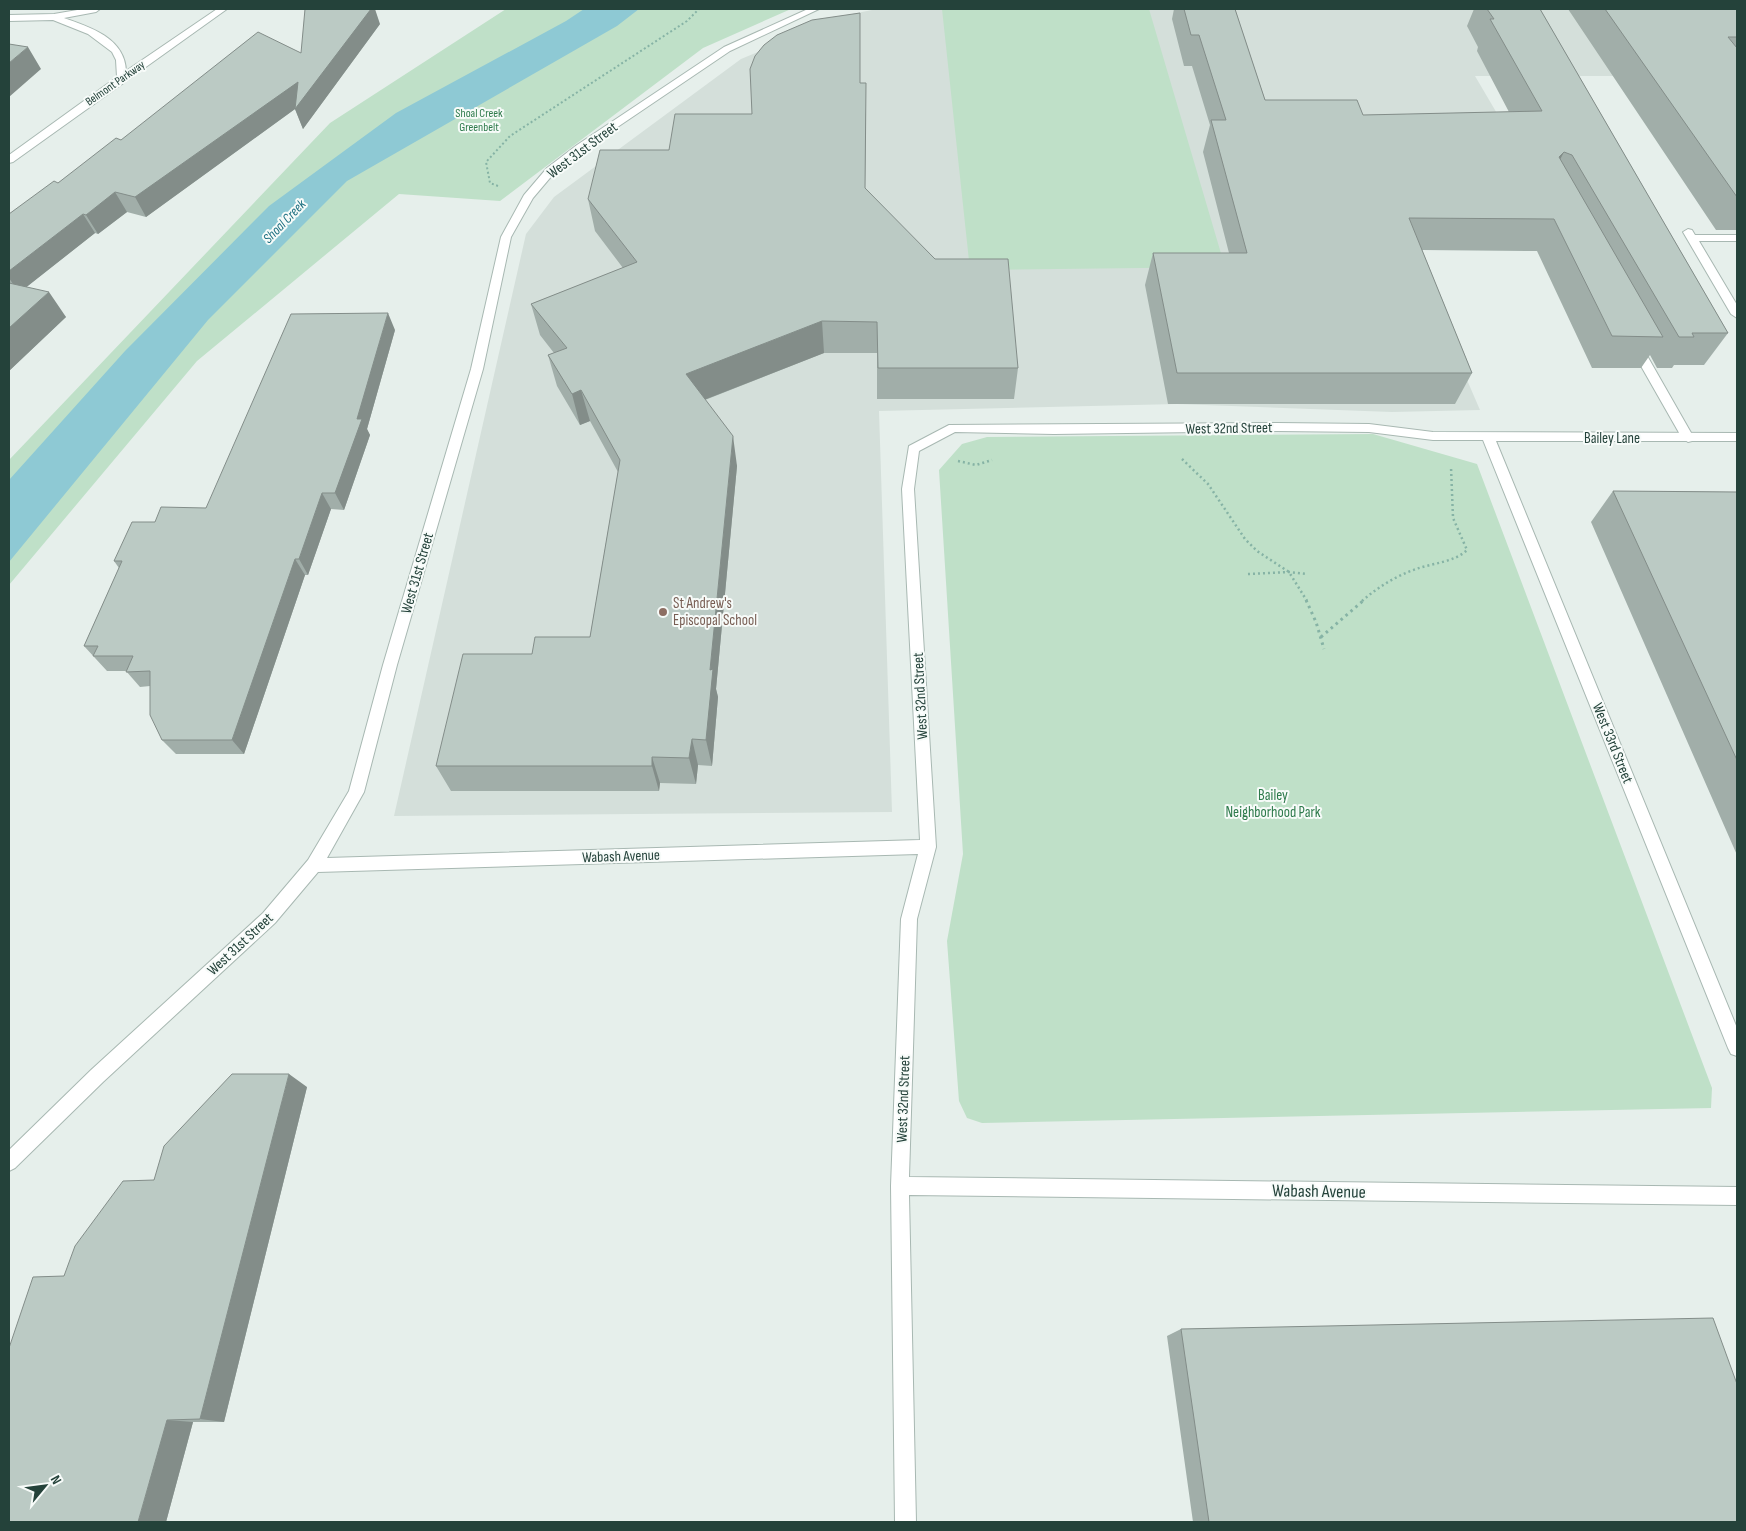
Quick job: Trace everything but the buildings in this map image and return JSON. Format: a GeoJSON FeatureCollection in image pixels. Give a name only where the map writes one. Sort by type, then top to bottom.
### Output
{"type":"FeatureCollection","features":[{"type":"Feature","properties":{"kind":"street"},"geometry":{"type":"LineString","coordinates":[[9,18],[54,17],[96,9]]}},
{"type":"Feature","properties":{"kind":"street","name":"Belmont Parkway"},"geometry":{"type":"LineString","coordinates":[[9,160],[122,78],[223,9]]}},
{"type":"Feature","properties":{"kind":"street","name":"West 31st Street"},"geometry":{"type":"LineString","coordinates":[[9,1162],[97,1076],[269,918],[314,865],[356,792],[390,665],[477,369],[506,237],[528,197],[551,170],[581,147],[727,49],[815,9]]}},
{"type":"Feature","properties":{"kind":"street"},"geometry":{"type":"LineString","coordinates":[[54,17],[92,32],[109,44],[120,56],[122,78]]}},
{"type":"Feature","properties":{"kind":"street"},"geometry":{"type":"LineString","coordinates":[[1737,238],[1690,235],[1737,314]]}},
{"type":"Feature","properties":{"kind":"street"},"geometry":{"type":"LineString","coordinates":[[1630,336],[1688,438]]}},
{"type":"Feature","properties":{"kind":"street","name":"West 32nd Street"},"geometry":{"type":"LineString","coordinates":[[906,1522],[900,1186],[909,919],[928,847],[908,489],[913,449],[953,428],[1054,430],[1277,427],[1369,428],[1433,436],[1488,438]]}},
{"type":"Feature","properties":{"kind":"street","name":"Bailey Lane"},"geometry":{"type":"LineString","coordinates":[[1488,438],[1737,437]]}},
{"type":"Feature","properties":{"kind":"street","name":"West 33rd Street"},"geometry":{"type":"LineString","coordinates":[[1488,438],[1737,1048]]}},
{"type":"Feature","properties":{"kind":"street","name":"Wabash Avenue"},"geometry":{"type":"LineString","coordinates":[[314,865],[928,847]]}},
{"type":"Feature","properties":{"kind":"street","name":"Wabash Avenue"},"geometry":{"type":"LineString","coordinates":[[900,1186],[1737,1196]]}},
{"type":"Feature","properties":{"kind":"path"},"geometry":{"type":"LineString","coordinates":[[528,197],[490,184],[486,162],[510,136],[687,21],[699,9]]}},
{"type":"Feature","properties":{"kind":"path"},"geometry":{"type":"LineString","coordinates":[[1175,456],[1192,467],[1208,484],[1231,520],[1257,551],[1289,572],[1302,591],[1324,649]]}},
{"type":"Feature","properties":{"kind":"path"},"geometry":{"type":"LineString","coordinates":[[955,460],[976,466],[997,458]]}},
{"type":"Feature","properties":{"kind":"path"},"geometry":{"type":"LineString","coordinates":[[1321,637],[1376,590],[1402,574],[1460,557],[1467,550],[1453,518],[1451,459]]}},
{"type":"Feature","properties":{"kind":"path"},"geometry":{"type":"LineString","coordinates":[[1248,574],[1289,572],[1307,574]]}},
{"type":"Feature","properties":{"kind":"shaded area","name":"St Andrew's Episcopal School"},"geometry":{"type":"Polygon","coordinates":[[[877,9],[1737,9],[1737,76],[1475,76],[1525,161],[1372,160],[1480,410],[1392,412],[1177,404],[879,411],[892,812],[394,816],[526,234],[554,197],[741,59],[847,15],[877,9]]]}},
{"type":"Feature","properties":{"kind":"green space","name":"Shoal Creek Greenbelt"},"geometry":{"type":"Polygon","coordinates":[[[506,9],[791,9],[703,48],[500,201],[399,194],[197,361],[9,585],[9,460],[330,123],[506,9]]]}},
{"type":"Feature","properties":{"kind":"green space"},"geometry":{"type":"Polygon","coordinates":[[[942,9],[1149,9],[1225,267],[970,270],[942,9]]]}},
{"type":"Feature","properties":{"kind":"green space","name":"Bailey Neighborhood Park"},"geometry":{"type":"Polygon","coordinates":[[[1373,434],[1477,464],[1712,1088],[1711,1108],[982,1123],[967,1118],[959,1101],[947,941],[963,854],[939,470],[962,444],[987,437],[1373,434]]]}},
{"type":"Feature","properties":{"kind":"water","name":"Shoal Creek"},"geometry":{"type":"Polygon","coordinates":[[[584,9],[639,9],[617,26],[347,181],[208,320],[9,562],[9,480],[125,351],[269,206],[396,113],[566,21],[584,9]]]}},
{"type":"Feature","properties":{"kind":"place","name":"St Andrew's Episcopal School"},"geometry":{"type":"Point","coordinates":[663,612]}}]}
